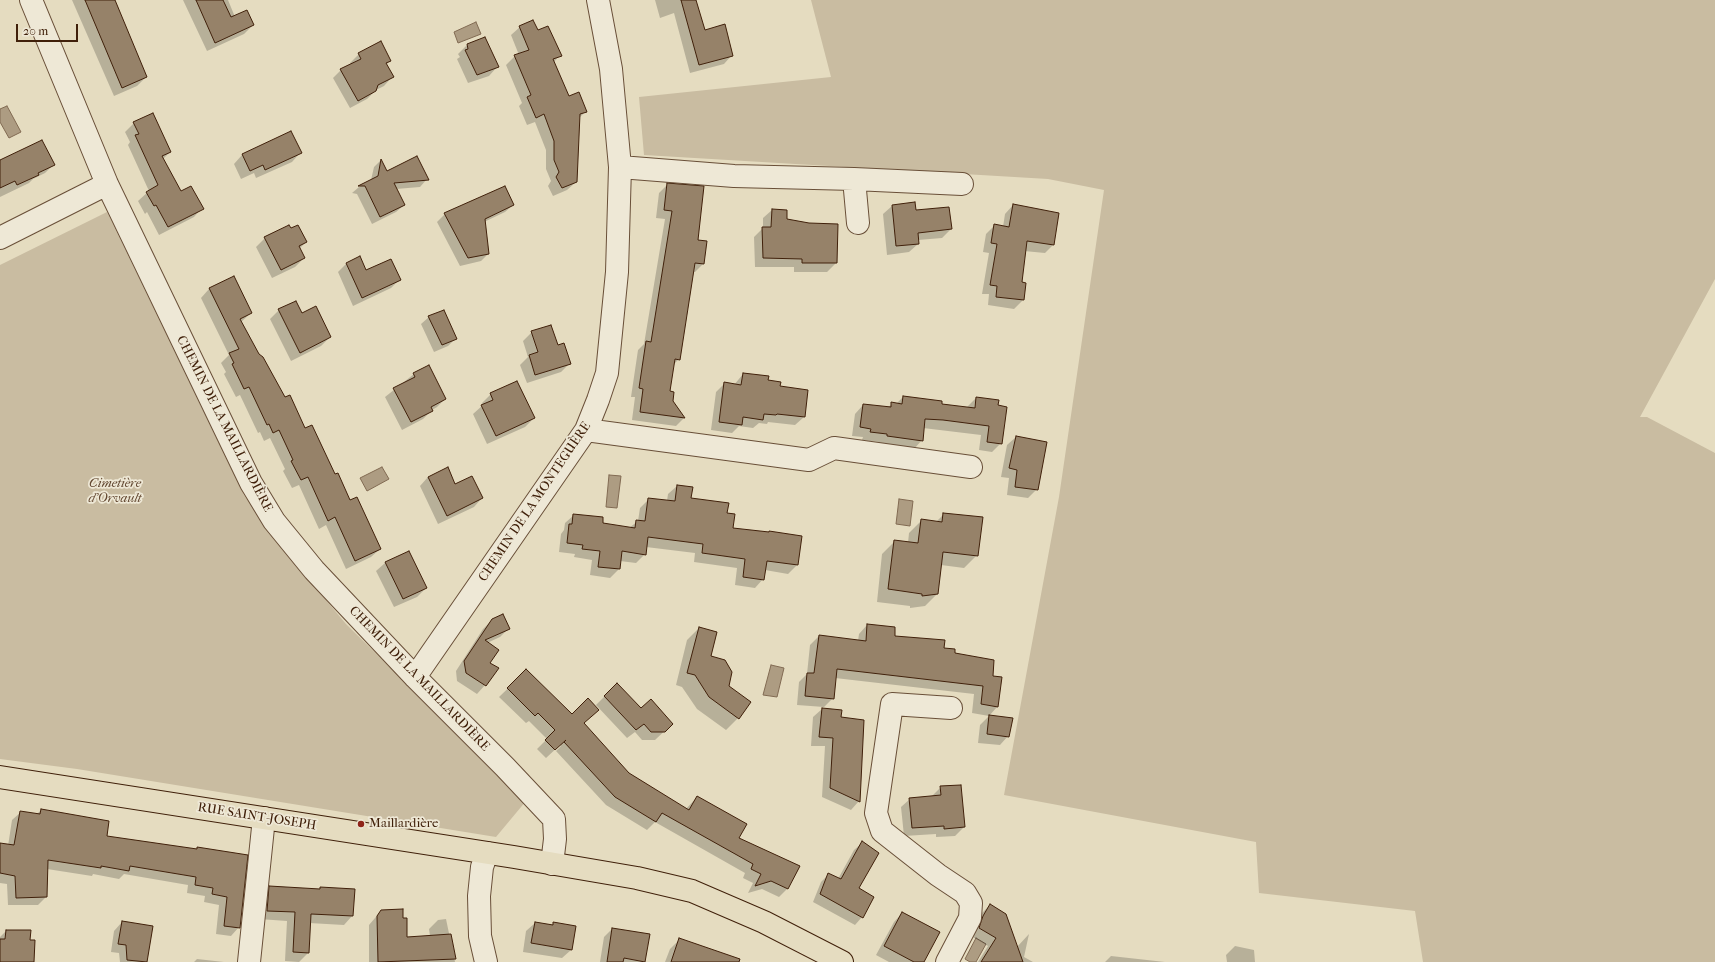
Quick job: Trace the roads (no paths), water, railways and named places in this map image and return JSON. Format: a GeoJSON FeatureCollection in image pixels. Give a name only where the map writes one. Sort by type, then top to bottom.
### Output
{"type":"FeatureCollection","features":[{"type":"Feature","properties":{"kind":"main road","name":"RUE SAINT-JOSEPH"},"geometry":{"type":"LineString","coordinates":[[0,777],[514,857],[637,878],[692,891],[764,922],[842,962]]}},
{"type":"Feature","properties":{"kind":"street","name":"CHEMIN DE LA MAILLARDIÈRE"},"geometry":{"type":"LineString","coordinates":[[31,0],[107,184],[251,483],[274,521],[314,570],[415,677],[505,767],[554,819],[555,839],[552,864]]}},
{"type":"Feature","properties":{"kind":"street","name":"CHEMIN DE LA MONTEGUÈRE"},"geometry":{"type":"LineString","coordinates":[[415,677],[586,430],[607,373],[617,272],[620,167],[611,69],[598,0]]}},
{"type":"Feature","properties":{"kind":"street"},"geometry":{"type":"LineString","coordinates":[[620,167],[734,176],[854,178],[962,184]]}},
{"type":"Feature","properties":{"kind":"street"},"geometry":{"type":"LineString","coordinates":[[854,178],[858,223]]}},
{"type":"Feature","properties":{"kind":"street"},"geometry":{"type":"LineString","coordinates":[[0,238],[107,184]]}},
{"type":"Feature","properties":{"kind":"street"},"geometry":{"type":"LineString","coordinates":[[586,430],[809,460],[834,448],[971,467]]}},
{"type":"Feature","properties":{"kind":"street"},"geometry":{"type":"LineString","coordinates":[[947,962],[970,918],[971,903],[965,893],[938,875],[882,831],[876,813],[892,704],[952,708]]}},
{"type":"Feature","properties":{"kind":"street"},"geometry":{"type":"LineString","coordinates":[[248,962],[264,818]]}},
{"type":"Feature","properties":{"kind":"street"},"geometry":{"type":"LineString","coordinates":[[486,962],[480,936],[479,896],[482,868],[487,853]]}},
{"type":"Feature","properties":{"kind":"place","name":"Maillardière"},"geometry":{"type":"Point","coordinates":[361,824]}},
{"type":"Feature","properties":{"kind":"park label","name":"Cimetière d'Orvault"},"geometry":{"type":"Point","coordinates":[115,492]}}]}
